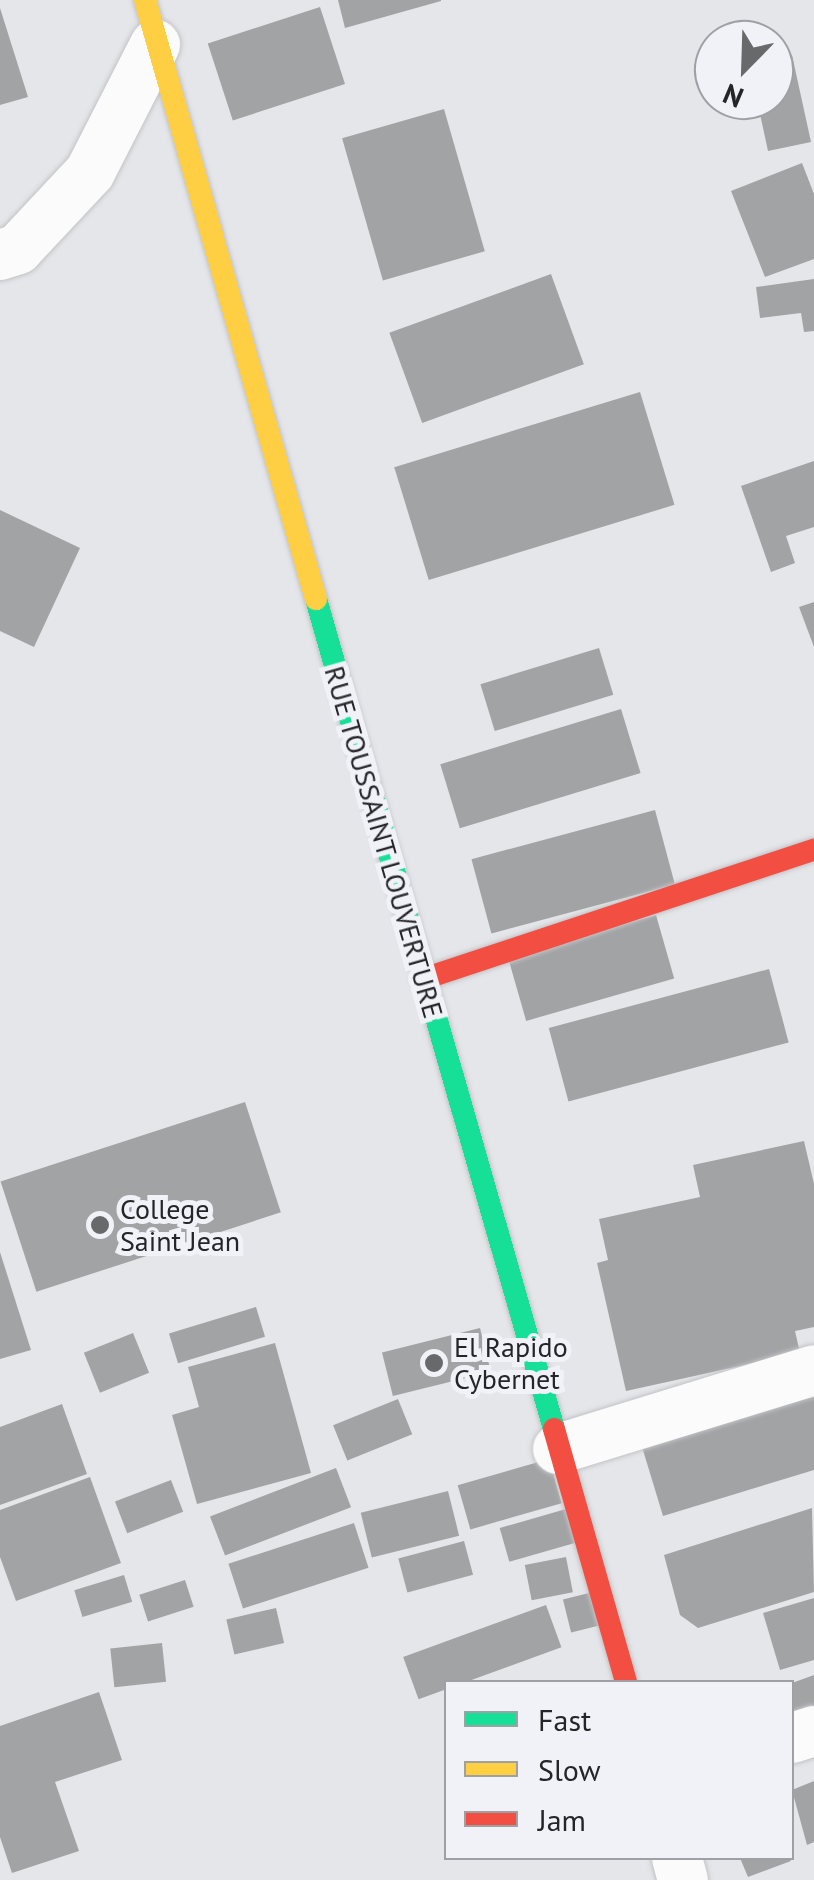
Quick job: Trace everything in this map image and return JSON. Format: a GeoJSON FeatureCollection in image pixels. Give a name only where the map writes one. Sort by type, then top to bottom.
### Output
{"type":"FeatureCollection","features":[{"type":"Feature","properties":{"kind":"street"},"geometry":{"type":"LineString","coordinates":[[0,255],[18,249],[90,172],[150,22]]}},
{"type":"Feature","properties":{"kind":"street","name":"RUE TOUSSAINT LOUVERTURE"},"geometry":{"type":"LineString","coordinates":[[150,22],[625,1680]]}},
{"type":"Feature","properties":{"kind":"street"},"geometry":{"type":"LineString","coordinates":[[423,979],[814,850]]}},
{"type":"Feature","properties":{"kind":"street"},"geometry":{"type":"LineString","coordinates":[[558,1449],[814,1370]]}},
{"type":"Feature","properties":{"kind":"building"},"geometry":{"type":"Polygon","coordinates":[[[338,0],[441,0],[441,1],[345,28],[338,0]]]}},
{"type":"Feature","properties":{"kind":"building"},"geometry":{"type":"Polygon","coordinates":[[[320,7],[345,84],[233,120],[208,43],[320,7]]]}},
{"type":"Feature","properties":{"kind":"building"},"geometry":{"type":"Polygon","coordinates":[[[0,8],[28,97],[0,105],[0,8]]]}},
{"type":"Feature","properties":{"kind":"building"},"geometry":{"type":"Polygon","coordinates":[[[794,64],[811,142],[768,151],[761,120],[794,120],[794,64]]]}},
{"type":"Feature","properties":{"kind":"building"},"geometry":{"type":"Polygon","coordinates":[[[444,109],[485,251],[383,280],[342,138],[444,109]]]}},
{"type":"Feature","properties":{"kind":"building"},"geometry":{"type":"Polygon","coordinates":[[[802,163],[814,194],[814,259],[765,277],[731,191],[802,163]]]}},
{"type":"Feature","properties":{"kind":"building"},"geometry":{"type":"Polygon","coordinates":[[[551,274],[584,364],[422,423],[389,333],[551,274]]]}},
{"type":"Feature","properties":{"kind":"building"},"geometry":{"type":"Polygon","coordinates":[[[814,279],[814,331],[804,332],[801,313],[760,318],[756,287],[814,279]]]}},
{"type":"Feature","properties":{"kind":"building"},"geometry":{"type":"Polygon","coordinates":[[[640,392],[674,505],[429,580],[394,467],[640,392]]]}},
{"type":"Feature","properties":{"kind":"building"},"geometry":{"type":"Polygon","coordinates":[[[814,461],[814,527],[786,536],[795,563],[771,572],[741,486],[814,461]]]}},
{"type":"Feature","properties":{"kind":"building"},"geometry":{"type":"Polygon","coordinates":[[[0,510],[80,548],[34,647],[0,631],[0,510]]]}},
{"type":"Feature","properties":{"kind":"building"},"geometry":{"type":"Polygon","coordinates":[[[814,602],[814,647],[799,607],[814,602]]]}},
{"type":"Feature","properties":{"kind":"building"},"geometry":{"type":"Polygon","coordinates":[[[599,648],[613,695],[495,731],[480,684],[599,648]]]}},
{"type":"Feature","properties":{"kind":"building"},"geometry":{"type":"Polygon","coordinates":[[[621,709],[641,773],[460,828],[440,764],[621,709]]]}},
{"type":"Feature","properties":{"kind":"building"},"geometry":{"type":"Polygon","coordinates":[[[655,810],[675,884],[491,934],[471,859],[655,810]]]}},
{"type":"Feature","properties":{"kind":"building"},"geometry":{"type":"Polygon","coordinates":[[[656,915],[674,978],[526,1021],[508,957],[656,915]]]}},
{"type":"Feature","properties":{"kind":"building"},"geometry":{"type":"Polygon","coordinates":[[[769,969],[789,1042],[568,1101],[549,1028],[769,969]]]}},
{"type":"Feature","properties":{"kind":"building"},"geometry":{"type":"Polygon","coordinates":[[[245,1102],[281,1212],[36,1292],[1,1181],[245,1102]]]}},
{"type":"Feature","properties":{"kind":"building"},"geometry":{"type":"Polygon","coordinates":[[[804,1141],[814,1184],[814,1327],[795,1331],[800,1353],[626,1391],[597,1263],[608,1260],[599,1219],[700,1197],[693,1165],[804,1141]]]}},
{"type":"Feature","properties":{"kind":"building"},"geometry":{"type":"Polygon","coordinates":[[[0,1252],[31,1350],[0,1359],[0,1252]]]}},
{"type":"Feature","properties":{"kind":"building"},"geometry":{"type":"Polygon","coordinates":[[[256,1307],[265,1337],[178,1363],[169,1334],[256,1307]]]}},
{"type":"Feature","properties":{"kind":"building"},"geometry":{"type":"Polygon","coordinates":[[[480,1328],[491,1372],[393,1396],[382,1352],[480,1328]]]}},
{"type":"Feature","properties":{"kind":"building"},"geometry":{"type":"Polygon","coordinates":[[[133,1333],[149,1373],[100,1393],[84,1353],[133,1333]]]}},
{"type":"Feature","properties":{"kind":"building"},"geometry":{"type":"Polygon","coordinates":[[[275,1343],[311,1473],[197,1504],[172,1415],[199,1407],[188,1367],[275,1343]]]}},
{"type":"Feature","properties":{"kind":"building"},"geometry":{"type":"Polygon","coordinates":[[[814,1372],[814,1470],[663,1516],[636,1427],[814,1372]]]}},
{"type":"Feature","properties":{"kind":"building"},"geometry":{"type":"Polygon","coordinates":[[[398,1399],[412,1434],[347,1460],[333,1425],[398,1399]]]}},
{"type":"Feature","properties":{"kind":"building"},"geometry":{"type":"Polygon","coordinates":[[[62,1404],[87,1474],[0,1505],[0,1427],[62,1404]]]}},
{"type":"Feature","properties":{"kind":"building"},"geometry":{"type":"Polygon","coordinates":[[[549,1459],[562,1503],[470,1529],[458,1485],[549,1459]]]}},
{"type":"Feature","properties":{"kind":"building"},"geometry":{"type":"Polygon","coordinates":[[[336,1468],[351,1507],[225,1556],[210,1516],[336,1468]]]}},
{"type":"Feature","properties":{"kind":"building"},"geometry":{"type":"Polygon","coordinates":[[[90,1477],[121,1563],[16,1601],[0,1557],[0,1510],[90,1477]]]}},
{"type":"Feature","properties":{"kind":"building"},"geometry":{"type":"Polygon","coordinates":[[[171,1480],[183,1512],[127,1533],[115,1502],[171,1480]]]}},
{"type":"Feature","properties":{"kind":"building"},"geometry":{"type":"Polygon","coordinates":[[[448,1491],[459,1536],[372,1557],[361,1513],[448,1491]]]}},
{"type":"Feature","properties":{"kind":"building"},"geometry":{"type":"Polygon","coordinates":[[[812,1508],[814,1592],[698,1628],[680,1615],[664,1555],[812,1508]]]}},
{"type":"Feature","properties":{"kind":"building"},"geometry":{"type":"Polygon","coordinates":[[[566,1509],[576,1543],[509,1562],[500,1528],[566,1509]]]}},
{"type":"Feature","properties":{"kind":"building"},"geometry":{"type":"Polygon","coordinates":[[[354,1523],[369,1568],[243,1608],[228,1564],[354,1523]]]}},
{"type":"Feature","properties":{"kind":"building"},"geometry":{"type":"Polygon","coordinates":[[[464,1541],[473,1575],[407,1592],[398,1559],[464,1541]]]}},
{"type":"Feature","properties":{"kind":"building"},"geometry":{"type":"Polygon","coordinates":[[[566,1557],[573,1592],[532,1600],[525,1565],[566,1557]]]}},
{"type":"Feature","properties":{"kind":"building"},"geometry":{"type":"Polygon","coordinates":[[[124,1575],[132,1602],[82,1617],[74,1590],[124,1575]]]}},
{"type":"Feature","properties":{"kind":"building"},"geometry":{"type":"Polygon","coordinates":[[[185,1580],[194,1607],[148,1621],[139,1595],[185,1580]]]}},
{"type":"Feature","properties":{"kind":"building"},"geometry":{"type":"Polygon","coordinates":[[[593,1592],[601,1625],[571,1632],[563,1599],[593,1592]]]}},
{"type":"Feature","properties":{"kind":"building"},"geometry":{"type":"Polygon","coordinates":[[[814,1598],[814,1660],[780,1670],[763,1613],[814,1598]]]}},
{"type":"Feature","properties":{"kind":"building"},"geometry":{"type":"Polygon","coordinates":[[[546,1605],[561,1647],[472,1680],[444,1680],[444,1690],[419,1699],[403,1657],[546,1605]]]}},
{"type":"Feature","properties":{"kind":"building"},"geometry":{"type":"Polygon","coordinates":[[[276,1608],[284,1643],[234,1655],[226,1619],[276,1608]]]}},
{"type":"Feature","properties":{"kind":"building"},"geometry":{"type":"Polygon","coordinates":[[[162,1643],[166,1682],[114,1687],[110,1648],[162,1643]]]}},
{"type":"Feature","properties":{"kind":"building"},"geometry":{"type":"Polygon","coordinates":[[[814,1675],[814,1729],[794,1736],[794,1682],[814,1675]]]}},
{"type":"Feature","properties":{"kind":"building"},"geometry":{"type":"Polygon","coordinates":[[[99,1692],[122,1760],[55,1782],[79,1851],[12,1873],[0,1837],[0,1726],[99,1692]]]}},
{"type":"Feature","properties":{"kind":"building"},"geometry":{"type":"Polygon","coordinates":[[[814,1781],[814,1842],[807,1845],[794,1797],[794,1789],[814,1781]]]}},
{"type":"Feature","properties":{"kind":"building"},"geometry":{"type":"Polygon","coordinates":[[[741,1860],[791,1861],[748,1877],[741,1860]]]}},
{"type":"Feature","properties":{"kind":"traffic: fast"},"geometry":{"type":"LineString","coordinates":[[316,599],[554,1429]]}},
{"type":"Feature","properties":{"kind":"traffic: slow"},"geometry":{"type":"LineString","coordinates":[[145,0],[316,599]]}},
{"type":"Feature","properties":{"kind":"traffic: jam"},"geometry":{"type":"LineString","coordinates":[[423,979],[814,850]]}},
{"type":"Feature","properties":{"kind":"traffic: jam"},"geometry":{"type":"LineString","coordinates":[[554,1429],[625,1680]]}},
{"type":"Feature","properties":{"kind":"place","name":"College Saint Jean"},"geometry":{"type":"Point","coordinates":[100,1225]}},
{"type":"Feature","properties":{"kind":"place","name":"El Rapido Cybernet"},"geometry":{"type":"Point","coordinates":[434,1363]}}]}
